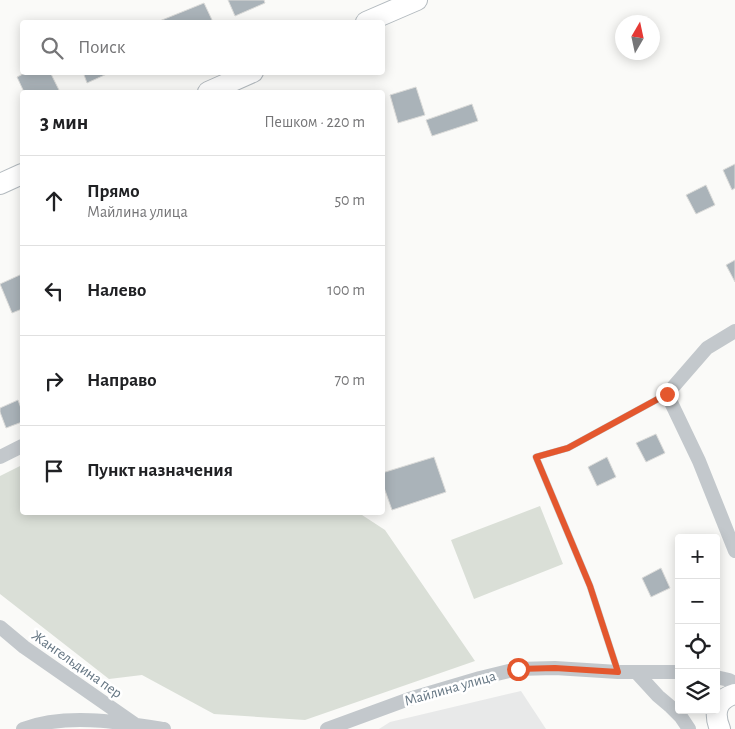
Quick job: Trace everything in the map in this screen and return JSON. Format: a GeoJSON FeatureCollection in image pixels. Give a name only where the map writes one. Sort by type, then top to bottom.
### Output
{"type":"FeatureCollection","features":[{"type":"Feature","properties":{"kind":"street"},"geometry":{"type":"LineString","coordinates":[[371,20],[417,0]]}},
{"type":"Feature","properties":{"kind":"street"},"geometry":{"type":"LineString","coordinates":[[212,90],[246,75]]}},
{"type":"Feature","properties":{"kind":"street"},"geometry":{"type":"LineString","coordinates":[[0,184],[20,175]]}},
{"type":"Feature","properties":{"kind":"street"},"geometry":{"type":"LineString","coordinates":[[735,331],[707,348],[667,394],[699,461],[735,551]]}},
{"type":"Feature","properties":{"kind":"street"},"geometry":{"type":"LineString","coordinates":[[0,457],[20,447]]}},
{"type":"Feature","properties":{"kind":"street","name":"Жангельдина пер"},"geometry":{"type":"LineString","coordinates":[[0,627],[24,647],[136,725]]}},
{"type":"Feature","properties":{"kind":"street","name":"Майлина улица"},"geometry":{"type":"LineString","coordinates":[[327,729],[340,726],[409,699],[518,669],[555,668],[618,672],[675,672]]}},
{"type":"Feature","properties":{"kind":"street"},"geometry":{"type":"LineString","coordinates":[[636,672],[681,717],[689,729]]}},
{"type":"Feature","properties":{"kind":"street"},"geometry":{"type":"LineString","coordinates":[[720,678],[735,683]]}},
{"type":"Feature","properties":{"kind":"street"},"geometry":{"type":"LineString","coordinates":[[715,726],[717,710],[721,702],[728,696],[735,694]]}},
{"type":"Feature","properties":{"kind":"street"},"geometry":{"type":"LineString","coordinates":[[23,729],[55,721],[86,721],[164,729]]}},
{"type":"Feature","properties":{"kind":"lane"},"geometry":{"type":"LineString","coordinates":[[618,672],[590,586],[536,457],[568,448],[667,394]]}},
{"type":"Feature","properties":{"kind":"shaded area"},"geometry":{"type":"Polygon","coordinates":[[[20,466],[20,515],[362,515],[385,530],[475,661],[305,720],[214,714],[142,675],[109,679],[0,594],[0,476],[20,466]]]}},
{"type":"Feature","properties":{"kind":"shaded area"},"geometry":{"type":"Polygon","coordinates":[[[540,506],[563,564],[474,599],[451,540],[540,506]]]}},
{"type":"Feature","properties":{"kind":"shaded area"},"geometry":{"type":"Polygon","coordinates":[[[521,691],[546,729],[379,729],[390,722],[521,691]]]}},
{"type":"Feature","properties":{"kind":"building"},"geometry":{"type":"Polygon","coordinates":[[[228,0],[264,0],[265,3],[235,16],[228,0]]]}},
{"type":"Feature","properties":{"kind":"building"},"geometry":{"type":"Polygon","coordinates":[[[204,3],[212,20],[162,20],[204,3]]]}},
{"type":"Feature","properties":{"kind":"building"},"geometry":{"type":"Polygon","coordinates":[[[21,75],[52,75],[59,90],[23,90],[17,77],[21,75]]]}},
{"type":"Feature","properties":{"kind":"building"},"geometry":{"type":"Polygon","coordinates":[[[84,75],[105,75],[87,83],[84,75]]]}},
{"type":"Feature","properties":{"kind":"building"},"geometry":{"type":"Polygon","coordinates":[[[416,87],[425,115],[398,123],[390,95],[416,87]]]}},
{"type":"Feature","properties":{"kind":"building"},"geometry":{"type":"Polygon","coordinates":[[[472,104],[478,121],[432,136],[426,120],[472,104]]]}},
{"type":"Feature","properties":{"kind":"building"},"geometry":{"type":"Polygon","coordinates":[[[735,164],[735,188],[732,190],[723,170],[735,164]]]}},
{"type":"Feature","properties":{"kind":"building"},"geometry":{"type":"Polygon","coordinates":[[[706,185],[715,205],[696,214],[686,195],[706,185]]]}},
{"type":"Feature","properties":{"kind":"building"},"geometry":{"type":"Polygon","coordinates":[[[735,260],[735,282],[726,265],[735,260]]]}},
{"type":"Feature","properties":{"kind":"building"},"geometry":{"type":"Polygon","coordinates":[[[20,275],[20,310],[12,313],[0,284],[20,275]]]}},
{"type":"Feature","properties":{"kind":"building"},"geometry":{"type":"Polygon","coordinates":[[[18,400],[20,406],[20,423],[6,428],[0,408],[18,400]]]}},
{"type":"Feature","properties":{"kind":"building"},"geometry":{"type":"Polygon","coordinates":[[[656,434],[665,453],[646,462],[636,443],[656,434]]]}},
{"type":"Feature","properties":{"kind":"building"},"geometry":{"type":"Polygon","coordinates":[[[434,457],[446,492],[392,510],[385,490],[385,472],[434,457]]]}},
{"type":"Feature","properties":{"kind":"building"},"geometry":{"type":"Polygon","coordinates":[[[607,457],[616,477],[597,486],[588,467],[607,457]]]}},
{"type":"Feature","properties":{"kind":"building"},"geometry":{"type":"Polygon","coordinates":[[[661,568],[670,588],[651,597],[642,578],[661,568]]]}},
{"type":"Feature","properties":{"kind":"route"},"geometry":{"type":"LineString","coordinates":[[518,669],[555,668],[618,672],[590,586],[536,457],[568,448],[667,394]]}}]}
